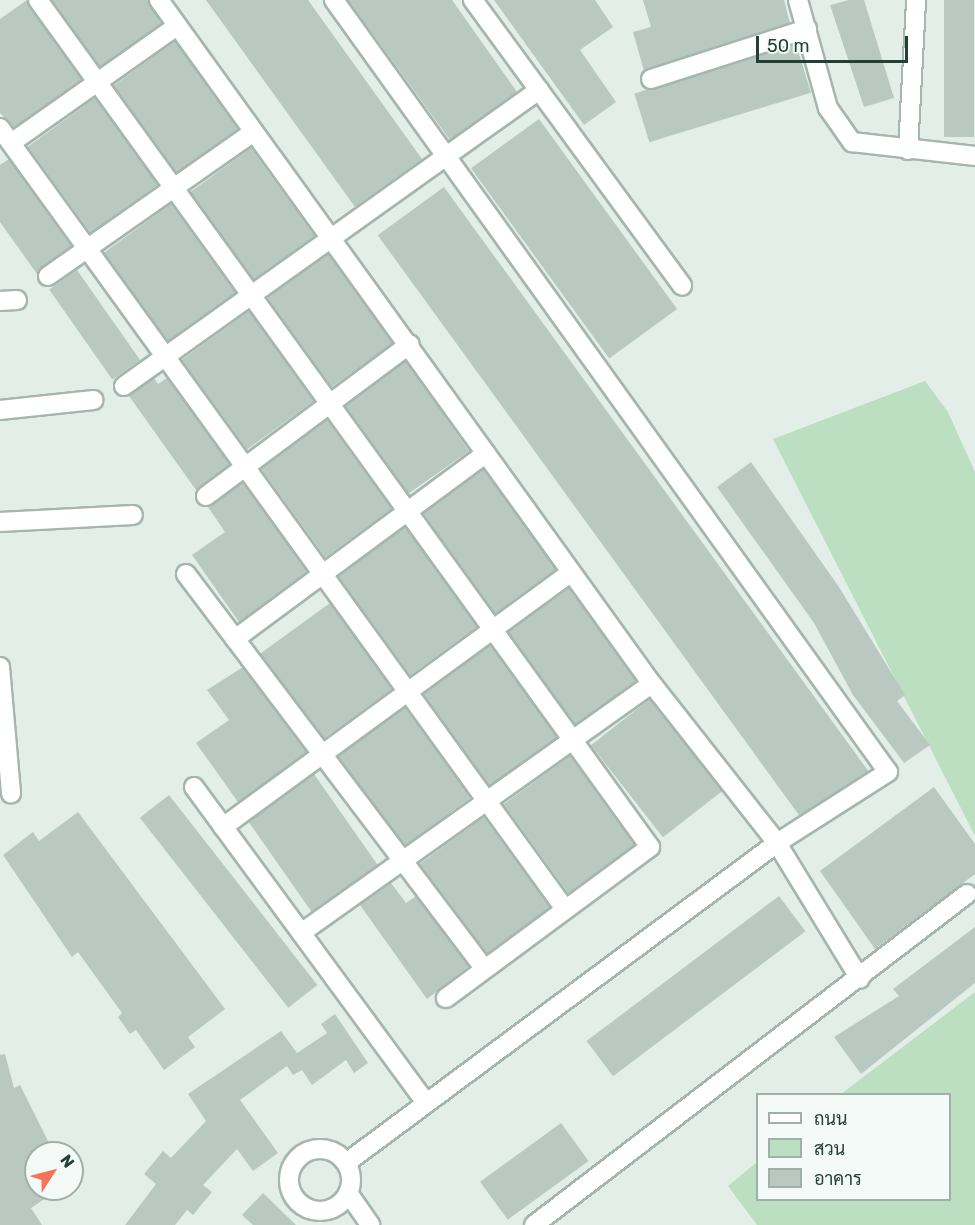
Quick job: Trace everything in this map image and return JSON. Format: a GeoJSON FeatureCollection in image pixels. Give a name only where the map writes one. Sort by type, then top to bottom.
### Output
{"type":"FeatureCollection","features":[{"type":"Feature","properties":{"kind":"street"},"geometry":{"type":"LineString","coordinates":[[38,0],[650,847],[446,998]]}},
{"type":"Feature","properties":{"kind":"street"},"geometry":{"type":"LineString","coordinates":[[159,0],[410,344],[652,684],[777,843],[860,979]]}},
{"type":"Feature","properties":{"kind":"street"},"geometry":{"type":"LineString","coordinates":[[334,0],[888,772],[777,843],[346,1162]]}},
{"type":"Feature","properties":{"kind":"street"},"geometry":{"type":"LineString","coordinates":[[473,0],[682,286]]}},
{"type":"Feature","properties":{"kind":"street"},"geometry":{"type":"LineString","coordinates":[[798,0],[828,108],[852,142],[975,156]]}},
{"type":"Feature","properties":{"kind":"street"},"geometry":{"type":"LineString","coordinates":[[908,150],[916,0]]}},
{"type":"Feature","properties":{"kind":"street"},"geometry":{"type":"LineString","coordinates":[[11,143],[177,26]]}},
{"type":"Feature","properties":{"kind":"street"},"geometry":{"type":"LineString","coordinates":[[651,79],[807,29]]}},
{"type":"Feature","properties":{"kind":"street"},"geometry":{"type":"LineString","coordinates":[[124,386],[539,90]]}},
{"type":"Feature","properties":{"kind":"street"},"geometry":{"type":"LineString","coordinates":[[0,128],[565,909]]}},
{"type":"Feature","properties":{"kind":"street"},"geometry":{"type":"LineString","coordinates":[[48,276],[254,132]]}},
{"type":"Feature","properties":{"kind":"street"},"geometry":{"type":"LineString","coordinates":[[206,496],[410,344]]}},
{"type":"Feature","properties":{"kind":"street"},"geometry":{"type":"LineString","coordinates":[[0,410],[93,400]]}},
{"type":"Feature","properties":{"kind":"street"},"geometry":{"type":"LineString","coordinates":[[235,639],[486,453]]}},
{"type":"Feature","properties":{"kind":"street"},"geometry":{"type":"LineString","coordinates":[[0,522],[133,515]]}},
{"type":"Feature","properties":{"kind":"street"},"geometry":{"type":"LineString","coordinates":[[223,827],[321,751],[408,692],[571,572]]}},
{"type":"Feature","properties":{"kind":"street"},"geometry":{"type":"LineString","coordinates":[[186,574],[485,969]]}},
{"type":"Feature","properties":{"kind":"street"},"geometry":{"type":"LineString","coordinates":[[0,667],[11,794]]}},
{"type":"Feature","properties":{"kind":"street"},"geometry":{"type":"LineString","coordinates":[[301,933],[484,798],[652,684]]}},
{"type":"Feature","properties":{"kind":"street"},"geometry":{"type":"LineString","coordinates":[[194,787],[426,1103]]}},
{"type":"Feature","properties":{"kind":"street"},"geometry":{"type":"LineString","coordinates":[[534,1225],[860,979],[967,894]]}},
{"type":"Feature","properties":{"kind":"street"},"geometry":{"type":"LineString","coordinates":[[348,1193],[320,1218],[292,1194],[292,1165],[314,1149],[333,1152],[346,1162],[348,1193],[370,1225]]}},
{"type":"Feature","properties":{"kind":"green space"},"geometry":{"type":"Polygon","coordinates":[[[925,381],[948,412],[975,472],[975,836],[773,439],[925,381]]]}},
{"type":"Feature","properties":{"kind":"green space"},"geometry":{"type":"Polygon","coordinates":[[[975,992],[975,1225],[757,1225],[728,1186],[756,1163],[756,1201],[951,1201],[951,1093],[842,1093],[975,992]]]}},
{"type":"Feature","properties":{"kind":"building"},"geometry":{"type":"Polygon","coordinates":[[[27,0],[82,80],[14,127],[0,113],[0,19],[27,0]]]}},
{"type":"Feature","properties":{"kind":"building"},"geometry":{"type":"Polygon","coordinates":[[[52,0],[148,0],[162,23],[100,67],[52,0]]]}},
{"type":"Feature","properties":{"kind":"building"},"geometry":{"type":"Polygon","coordinates":[[[206,0],[308,0],[422,159],[355,207],[206,0]]]}},
{"type":"Feature","properties":{"kind":"building"},"geometry":{"type":"Polygon","coordinates":[[[348,0],[452,0],[517,92],[450,140],[348,0]]]}},
{"type":"Feature","properties":{"kind":"building"},"geometry":{"type":"Polygon","coordinates":[[[494,0],[595,0],[613,27],[580,50],[616,102],[584,125],[494,0]]]}},
{"type":"Feature","properties":{"kind":"building"},"geometry":{"type":"Polygon","coordinates":[[[643,0],[784,0],[790,23],[644,71],[633,32],[651,27],[643,0]]]}},
{"type":"Feature","properties":{"kind":"building"},"geometry":{"type":"Polygon","coordinates":[[[849,0],[864,0],[894,98],[864,107],[830,5],[849,0]]]}},
{"type":"Feature","properties":{"kind":"building"},"geometry":{"type":"Polygon","coordinates":[[[944,0],[974,0],[974,137],[944,137],[944,0]]]}},
{"type":"Feature","properties":{"kind":"building"},"geometry":{"type":"Polygon","coordinates":[[[175,41],[238,128],[177,173],[114,86],[175,41]]]}},
{"type":"Feature","properties":{"kind":"building"},"geometry":{"type":"Polygon","coordinates":[[[796,44],[811,93],[649,142],[634,93],[796,44]]]}},
{"type":"Feature","properties":{"kind":"building"},"geometry":{"type":"Polygon","coordinates":[[[95,98],[158,185],[91,233],[28,147],[95,98]]]}},
{"type":"Feature","properties":{"kind":"building"},"geometry":{"type":"Polygon","coordinates":[[[539,119],[677,309],[609,358],[471,168],[539,119]]]}},
{"type":"Feature","properties":{"kind":"building"},"geometry":{"type":"Polygon","coordinates":[[[251,148],[315,236],[254,280],[190,192],[251,148]]]}},
{"type":"Feature","properties":{"kind":"building"},"geometry":{"type":"Polygon","coordinates":[[[9,159],[71,246],[37,274],[0,222],[0,165],[9,159]]]}},
{"type":"Feature","properties":{"kind":"building"},"geometry":{"type":"Polygon","coordinates":[[[444,187],[868,771],[802,819],[378,235],[444,187]]]}},
{"type":"Feature","properties":{"kind":"building"},"geometry":{"type":"Polygon","coordinates":[[[171,204],[236,293],[169,342],[104,253],[171,204]]]}},
{"type":"Feature","properties":{"kind":"building"},"geometry":{"type":"Polygon","coordinates":[[[328,254],[393,343],[332,387],[267,298],[328,254]]]}},
{"type":"Feature","properties":{"kind":"building"},"geometry":{"type":"Polygon","coordinates":[[[77,270],[140,360],[112,380],[49,290],[77,270]]]}},
{"type":"Feature","properties":{"kind":"building"},"geometry":{"type":"Polygon","coordinates":[[[249,311],[314,401],[247,450],[182,360],[249,311]]]}},
{"type":"Feature","properties":{"kind":"building"},"geometry":{"type":"Polygon","coordinates":[[[406,361],[469,451],[407,495],[344,405],[406,361]]]}},
{"type":"Feature","properties":{"kind":"building"},"geometry":{"type":"Polygon","coordinates":[[[154,378],[158,384],[167,378],[230,464],[196,490],[129,396],[154,378]]]}},
{"type":"Feature","properties":{"kind":"building"},"geometry":{"type":"Polygon","coordinates":[[[327,420],[392,509],[325,557],[261,468],[327,420]]]}},
{"type":"Feature","properties":{"kind":"building"},"geometry":{"type":"Polygon","coordinates":[[[751,462],[839,587],[905,695],[897,701],[930,745],[904,763],[853,695],[814,623],[717,487],[751,462]]]}},
{"type":"Feature","properties":{"kind":"building"},"geometry":{"type":"Polygon","coordinates":[[[483,469],[556,569],[495,613],[422,513],[483,469]]]}},
{"type":"Feature","properties":{"kind":"building"},"geometry":{"type":"Polygon","coordinates":[[[243,483],[307,572],[239,622],[192,555],[225,532],[208,507],[243,483]]]}},
{"type":"Feature","properties":{"kind":"building"},"geometry":{"type":"Polygon","coordinates":[[[405,527],[477,627],[410,675],[338,576],[405,527]]]}},
{"type":"Feature","properties":{"kind":"building"},"geometry":{"type":"Polygon","coordinates":[[[569,588],[637,681],[576,725],[508,632],[569,588]]]}},
{"type":"Feature","properties":{"kind":"building"},"geometry":{"type":"Polygon","coordinates":[[[330,603],[392,689],[323,739],[260,654],[330,603]]]}},
{"type":"Feature","properties":{"kind":"building"},"geometry":{"type":"Polygon","coordinates":[[[490,645],[558,738],[490,787],[423,694],[490,645]]]}},
{"type":"Feature","properties":{"kind":"building"},"geometry":{"type":"Polygon","coordinates":[[[243,667],[307,752],[238,802],[196,743],[229,720],[207,690],[243,667]]]}},
{"type":"Feature","properties":{"kind":"building"},"geometry":{"type":"Polygon","coordinates":[[[650,699],[722,791],[663,837],[591,745],[650,699]]]}},
{"type":"Feature","properties":{"kind":"building"},"geometry":{"type":"Polygon","coordinates":[[[405,707],[471,798],[404,846],[338,756],[405,707]]]}},
{"type":"Feature","properties":{"kind":"building"},"geometry":{"type":"Polygon","coordinates":[[[570,756],[635,845],[568,893],[504,804],[570,756]]]}},
{"type":"Feature","properties":{"kind":"building"},"geometry":{"type":"Polygon","coordinates":[[[314,774],[378,865],[311,911],[248,820],[314,774]]]}},
{"type":"Feature","properties":{"kind":"building"},"geometry":{"type":"Polygon","coordinates":[[[934,787],[975,844],[975,874],[875,949],[820,871],[934,787]]]}},
{"type":"Feature","properties":{"kind":"building"},"geometry":{"type":"Polygon","coordinates":[[[169,795],[317,985],[288,1008],[140,818],[169,795]]]}},
{"type":"Feature","properties":{"kind":"building"},"geometry":{"type":"Polygon","coordinates":[[[78,812],[225,1009],[188,1037],[195,1047],[164,1070],[136,1030],[130,1034],[118,1017],[122,1013],[78,952],[72,957],[3,855],[33,832],[39,841],[78,812]]]}},
{"type":"Feature","properties":{"kind":"building"},"geometry":{"type":"Polygon","coordinates":[[[484,817],[550,908],[485,955],[419,864],[484,817]]]}},
{"type":"Feature","properties":{"kind":"building"},"geometry":{"type":"Polygon","coordinates":[[[391,883],[406,903],[416,896],[469,966],[427,999],[360,905],[391,883]]]}},
{"type":"Feature","properties":{"kind":"building"},"geometry":{"type":"Polygon","coordinates":[[[779,896],[805,931],[613,1076],[587,1041],[779,896]]]}},
{"type":"Feature","properties":{"kind":"building"},"geometry":{"type":"Polygon","coordinates":[[[975,927],[975,983],[861,1074],[834,1037],[899,996],[893,989],[975,927]]]}},
{"type":"Feature","properties":{"kind":"building"},"geometry":{"type":"Polygon","coordinates":[[[335,1014],[368,1063],[354,1073],[346,1060],[312,1085],[302,1070],[293,1075],[287,1066],[240,1100],[278,1153],[253,1171],[237,1149],[203,1185],[212,1192],[193,1215],[187,1210],[175,1225],[125,1225],[156,1184],[144,1174],[163,1151],[171,1158],[206,1121],[188,1094],[281,1031],[297,1053],[327,1033],[321,1024],[335,1014]]]}},
{"type":"Feature","properties":{"kind":"building"},"geometry":{"type":"Polygon","coordinates":[[[5,1054],[14,1088],[20,1085],[48,1141],[24,1141],[24,1201],[41,1201],[31,1208],[42,1225],[0,1225],[0,1055],[5,1054]]]}},
{"type":"Feature","properties":{"kind":"building"},"geometry":{"type":"Polygon","coordinates":[[[561,1123],[589,1161],[508,1220],[480,1182],[561,1123]]]}},
{"type":"Feature","properties":{"kind":"building"},"geometry":{"type":"Polygon","coordinates":[[[263,1193],[296,1225],[253,1225],[242,1215],[263,1193]]]}}]}
